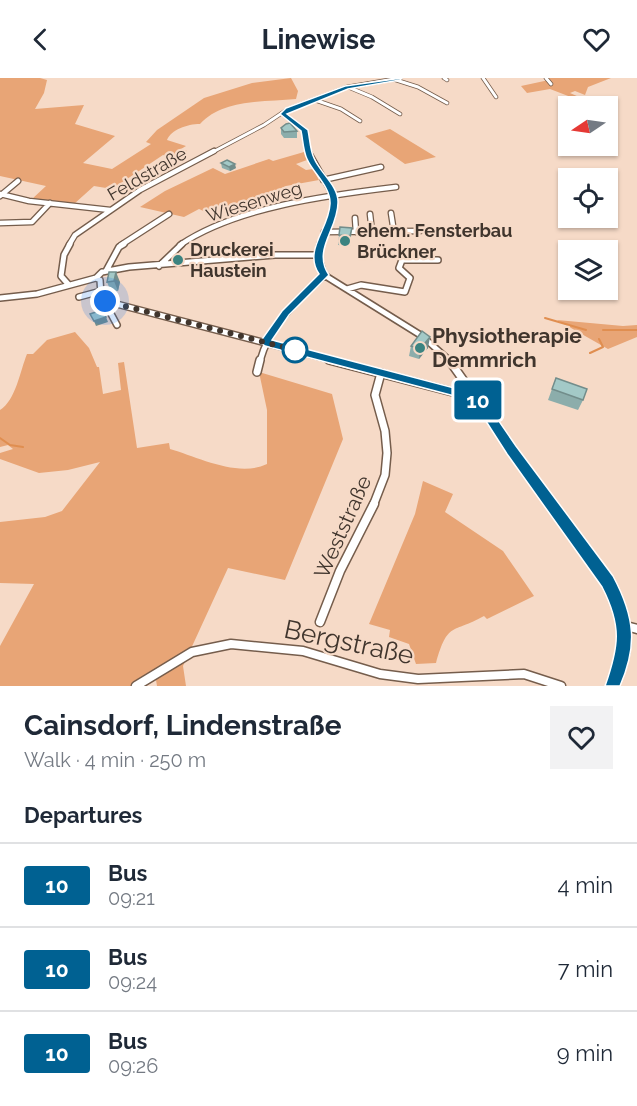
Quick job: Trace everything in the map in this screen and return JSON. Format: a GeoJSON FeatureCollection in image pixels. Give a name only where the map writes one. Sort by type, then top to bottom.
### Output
{"type":"FeatureCollection","features":[{"type":"Feature","properties":{"kind":"street","name":"Feldstraße"},"geometry":{"type":"LineString","coordinates":[[68,284],[61,276],[70,240],[140,190],[283,114],[288,109],[347,87],[400,78]]}},
{"type":"Feature","properties":{"kind":"street"},"geometry":{"type":"LineString","coordinates":[[483,78],[496,97]]}},
{"type":"Feature","properties":{"kind":"street"},"geometry":{"type":"LineString","coordinates":[[546,78],[551,84]]}},
{"type":"Feature","properties":{"kind":"street"},"geometry":{"type":"LineString","coordinates":[[393,79],[418,87],[447,103]]}},
{"type":"Feature","properties":{"kind":"street"},"geometry":{"type":"LineString","coordinates":[[347,87],[372,97],[400,114]]}},
{"type":"Feature","properties":{"kind":"street"},"geometry":{"type":"LineString","coordinates":[[314,100],[341,109],[360,122]]}},
{"type":"Feature","properties":{"kind":"street"},"geometry":{"type":"LineString","coordinates":[[283,114],[304,130],[310,158],[333,195],[334,205],[317,255],[319,267],[324,275],[422,336],[443,353],[458,370],[512,450],[608,582],[620,605],[626,626],[623,660],[614,686]]}},
{"type":"Feature","properties":{"kind":"street"},"geometry":{"type":"LineString","coordinates":[[323,180],[381,167]]}},
{"type":"Feature","properties":{"kind":"street"},"geometry":{"type":"LineString","coordinates":[[1,195],[18,181]]}},
{"type":"Feature","properties":{"kind":"street","name":"Wiesenweg"},"geometry":{"type":"LineString","coordinates":[[159,266],[179,245],[212,226],[293,202],[396,187]]}},
{"type":"Feature","properties":{"kind":"street"},"geometry":{"type":"LineString","coordinates":[[1,195],[111,211]]}},
{"type":"Feature","properties":{"kind":"street"},"geometry":{"type":"LineString","coordinates":[[0,223],[32,222],[50,203]]}},
{"type":"Feature","properties":{"kind":"street"},"geometry":{"type":"LineString","coordinates":[[391,213],[394,232]]}},
{"type":"Feature","properties":{"kind":"street"},"geometry":{"type":"LineString","coordinates":[[106,271],[119,247],[169,214]]}},
{"type":"Feature","properties":{"kind":"street"},"geometry":{"type":"LineString","coordinates":[[370,214],[372,232]]}},
{"type":"Feature","properties":{"kind":"street"},"geometry":{"type":"LineString","coordinates":[[355,218],[356,232]]}},
{"type":"Feature","properties":{"kind":"street"},"geometry":{"type":"LineString","coordinates":[[324,232],[420,231]]}},
{"type":"Feature","properties":{"kind":"street"},"geometry":{"type":"LineString","coordinates":[[0,298],[37,294],[96,278],[106,271],[129,267],[270,255],[317,255]]}},
{"type":"Feature","properties":{"kind":"street"},"geometry":{"type":"LineString","coordinates":[[347,290],[355,285],[361,285],[405,292],[410,278],[399,268],[402,260],[438,260]]}},
{"type":"Feature","properties":{"kind":"street"},"geometry":{"type":"LineString","coordinates":[[257,372],[265,342],[285,313],[324,275]]}},
{"type":"Feature","properties":{"kind":"street"},"geometry":{"type":"LineString","coordinates":[[96,278],[99,280],[103,299],[112,303],[477,398]]}},
{"type":"Feature","properties":{"kind":"street"},"geometry":{"type":"LineString","coordinates":[[79,297],[101,291]]}},
{"type":"Feature","properties":{"kind":"street"},"geometry":{"type":"LineString","coordinates":[[112,303],[110,312],[117,325]]}},
{"type":"Feature","properties":{"kind":"street","name":"Weststraße"},"geometry":{"type":"LineString","coordinates":[[320,622],[340,571],[378,496],[385,475],[387,453],[385,431],[375,395],[381,373]]}},
{"type":"Feature","properties":{"kind":"street"},"geometry":{"type":"LineString","coordinates":[[626,626],[637,629]]}},
{"type":"Feature","properties":{"kind":"street","name":"Bergstraße"},"geometry":{"type":"LineString","coordinates":[[136,686],[192,652],[231,644],[303,651],[380,674],[418,679],[524,674],[561,686]]}},
{"type":"Feature","properties":{"kind":"shaded area"},"geometry":{"type":"Polygon","coordinates":[[[0,78],[47,80],[44,93],[35,109],[84,105],[75,124],[115,136],[83,163],[112,169],[151,144],[146,142],[157,130],[204,98],[252,83],[291,78],[298,91],[296,99],[232,106],[209,116],[200,124],[180,128],[167,140],[186,146],[181,149],[187,151],[174,158],[163,155],[112,189],[94,186],[74,204],[32,199],[46,186],[0,176],[0,78]]]}},
{"type":"Feature","properties":{"kind":"shaded area"},"geometry":{"type":"Polygon","coordinates":[[[547,78],[611,78],[588,87],[585,95],[575,91],[570,93],[577,96],[568,96],[550,89],[527,93],[521,86],[549,80],[547,78]]]}},
{"type":"Feature","properties":{"kind":"shaded area"},"geometry":{"type":"Polygon","coordinates":[[[390,129],[436,157],[405,164],[365,136],[390,129]]]}},
{"type":"Feature","properties":{"kind":"shaded area"},"geometry":{"type":"Polygon","coordinates":[[[304,152],[307,160],[296,164],[306,170],[313,169],[319,180],[286,186],[223,212],[217,209],[208,213],[199,209],[184,217],[140,207],[165,191],[213,168],[225,174],[269,159],[273,161],[304,152]]]}},
{"type":"Feature","properties":{"kind":"shaded area"},"geometry":{"type":"Polygon","coordinates":[[[557,320],[623,326],[637,325],[637,337],[608,349],[557,320]]]}},
{"type":"Feature","properties":{"kind":"shaded area"},"geometry":{"type":"Polygon","coordinates":[[[75,332],[89,348],[99,367],[103,394],[121,390],[118,363],[124,362],[137,448],[169,443],[170,449],[218,465],[231,468],[256,468],[267,464],[267,410],[259,372],[332,394],[343,439],[285,580],[228,568],[183,666],[186,686],[157,686],[156,680],[146,686],[0,686],[0,646],[34,584],[0,583],[0,522],[45,517],[62,511],[100,462],[68,470],[39,473],[0,459],[0,453],[13,449],[8,445],[0,447],[0,410],[14,392],[27,354],[33,354],[47,340],[75,332]]]}},
{"type":"Feature","properties":{"kind":"shaded area"},"geometry":{"type":"Polygon","coordinates":[[[423,481],[453,494],[445,512],[503,551],[534,596],[487,619],[484,616],[452,630],[444,640],[436,663],[416,664],[409,644],[389,637],[390,630],[369,624],[415,514],[423,481]]]}},
{"type":"Feature","properties":{"kind":"building"},"geometry":{"type":"Polygon","coordinates":[[[290,123],[297,131],[284,132],[281,128],[290,123]]]}},
{"type":"Feature","properties":{"kind":"building"},"geometry":{"type":"Polygon","coordinates":[[[227,160],[235,164],[229,167],[221,163],[227,160]]]}},
{"type":"Feature","properties":{"kind":"building"},"geometry":{"type":"Polygon","coordinates":[[[340,227],[352,228],[350,236],[339,235],[340,227]]]}},
{"type":"Feature","properties":{"kind":"building"},"geometry":{"type":"Polygon","coordinates":[[[109,272],[116,272],[114,281],[107,282],[109,272]]]}},
{"type":"Feature","properties":{"kind":"building"},"geometry":{"type":"Polygon","coordinates":[[[102,310],[106,317],[94,321],[90,314],[102,310]]]}},
{"type":"Feature","properties":{"kind":"building"},"geometry":{"type":"Polygon","coordinates":[[[422,331],[430,337],[420,349],[411,346],[422,331]]]}},
{"type":"Feature","properties":{"kind":"building"},"geometry":{"type":"Polygon","coordinates":[[[556,378],[587,389],[583,400],[552,389],[556,378]]]}},
{"type":"Feature","properties":{"kind":"waterway"},"geometry":{"type":"LineString","coordinates":[[545,318],[586,330]]}},
{"type":"Feature","properties":{"kind":"waterway"},"geometry":{"type":"LineString","coordinates":[[603,330],[637,330]]}},
{"type":"Feature","properties":{"kind":"waterway"},"geometry":{"type":"LineString","coordinates":[[590,353],[603,347],[599,339]]}},
{"type":"Feature","properties":{"kind":"waterway"},"geometry":{"type":"LineString","coordinates":[[0,438],[10,445],[23,447]]}},
{"type":"Feature","properties":{"kind":"bus line","name":"10"},"geometry":{"type":"LineString","coordinates":[[400,78],[347,87],[288,109],[283,114],[304,130],[310,158],[333,195],[334,205],[317,255],[319,267],[324,275],[300,301],[285,313],[265,342],[477,398],[608,582],[620,605],[626,626],[623,660],[614,686]]}},
{"type":"Feature","properties":{"kind":"place","name":"ehem. Fensterbau Brückner"},"geometry":{"type":"Point","coordinates":[345,241]}},
{"type":"Feature","properties":{"kind":"place","name":"Druckerei Haustein"},"geometry":{"type":"Point","coordinates":[178,260]}},
{"type":"Feature","properties":{"kind":"place","name":"Physiotherapie Demmrich"},"geometry":{"type":"Point","coordinates":[420,348]}},
{"type":"Feature","properties":{"kind":"route"},"geometry":{"type":"LineString","coordinates":[[105,301],[295,350]]}}]}
